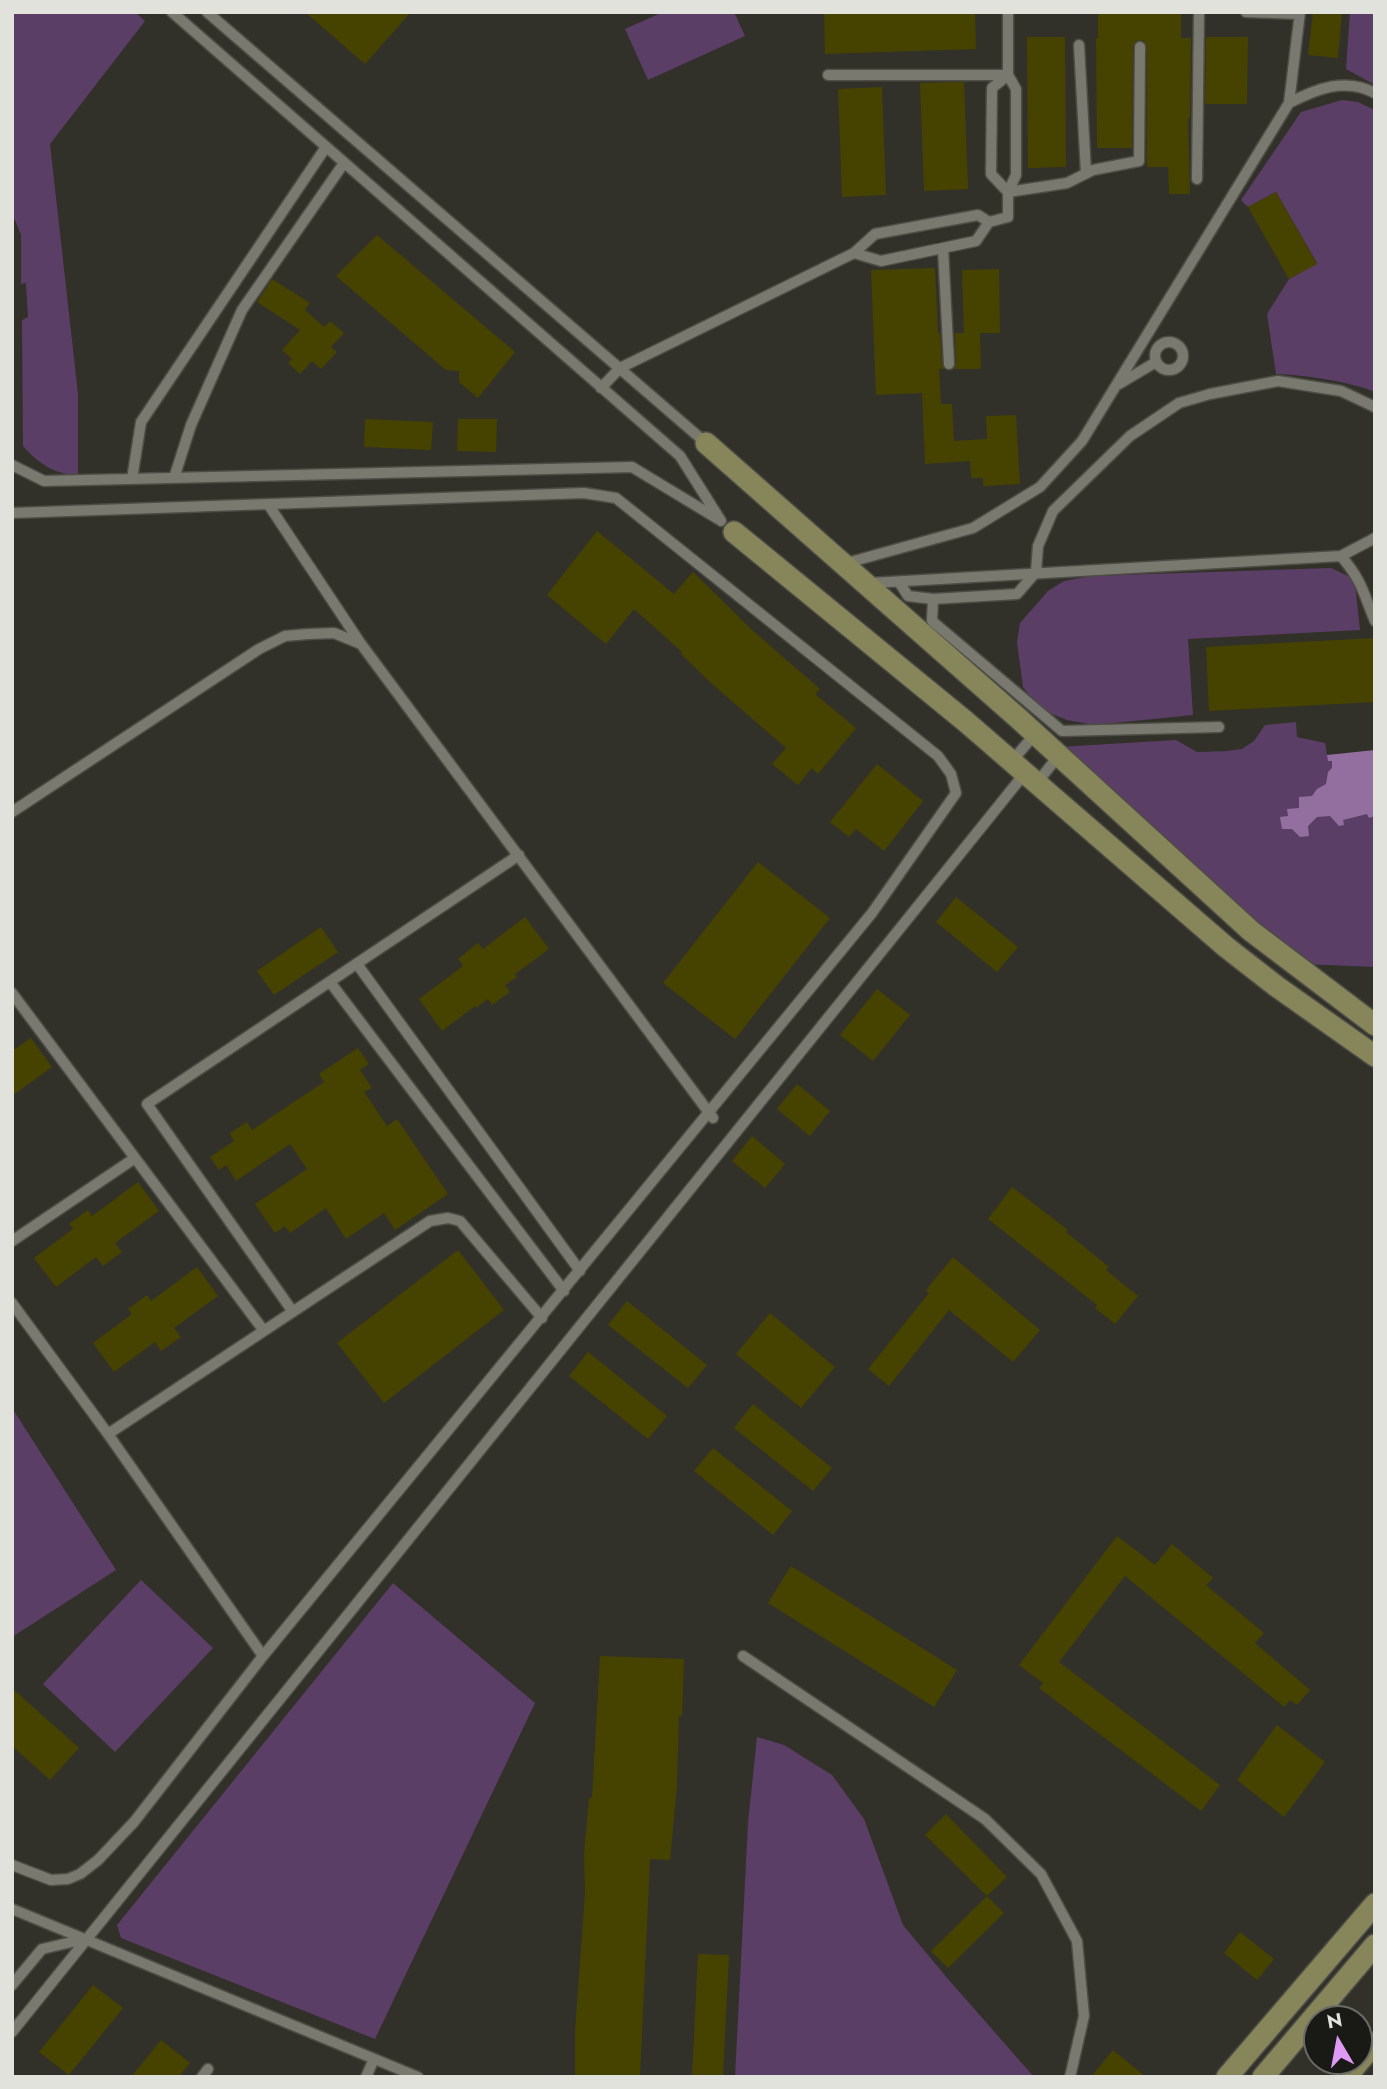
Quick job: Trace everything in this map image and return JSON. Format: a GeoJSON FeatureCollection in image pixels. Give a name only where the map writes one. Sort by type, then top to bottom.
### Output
{"type":"FeatureCollection","features":[{"type":"Feature","properties":{"kind":"street"},"geometry":{"type":"LineString","coordinates":[[706,443],[1059,755],[1251,931],[1375,1025]]}},
{"type":"Feature","properties":{"kind":"street"},"geometry":{"type":"LineString","coordinates":[[728,527],[1025,773],[1226,947],[1375,1056]]}},
{"type":"Feature","properties":{"kind":"street"},"geometry":{"type":"LineString","coordinates":[[1227,2077],[1373,1911]]}},
{"type":"Feature","properties":{"kind":"street"},"geometry":{"type":"LineString","coordinates":[[1262,2077],[1375,1945]]}},
{"type":"Feature","properties":{"kind":"street"},"geometry":{"type":"LineString","coordinates":[[1346,2077],[1375,2043]]}},
{"type":"Feature","properties":{"kind":"lane"},"geometry":{"type":"LineString","coordinates":[[172,12],[680,456],[728,527]]}},
{"type":"Feature","properties":{"kind":"lane"},"geometry":{"type":"LineString","coordinates":[[207,12],[706,443]]}},
{"type":"Feature","properties":{"kind":"lane"},"geometry":{"type":"LineString","coordinates":[[853,253],[881,261],[976,241],[989,222],[1009,217],[1008,192],[1016,174],[1016,89],[1008,75],[1008,12]]}},
{"type":"Feature","properties":{"kind":"lane"},"geometry":{"type":"LineString","coordinates":[[1197,179],[1199,12]]}},
{"type":"Feature","properties":{"kind":"lane"},"geometry":{"type":"LineString","coordinates":[[843,564],[974,528],[1040,487],[1082,441],[1289,103],[1299,13],[1246,12]]}},
{"type":"Feature","properties":{"kind":"lane"},"geometry":{"type":"LineString","coordinates":[[1079,45],[1086,173]]}},
{"type":"Feature","properties":{"kind":"lane"},"geometry":{"type":"LineString","coordinates":[[1008,192],[1066,184],[1093,170],[1139,161],[1140,47]]}},
{"type":"Feature","properties":{"kind":"lane"},"geometry":{"type":"LineString","coordinates":[[828,75],[1008,75]]}},
{"type":"Feature","properties":{"kind":"lane"},"geometry":{"type":"LineString","coordinates":[[1008,75],[992,88],[991,174],[1008,192]]}},
{"type":"Feature","properties":{"kind":"lane"},"geometry":{"type":"LineString","coordinates":[[1289,103],[1315,90],[1333,86],[1349,85],[1375,93]]}},
{"type":"Feature","properties":{"kind":"lane"},"geometry":{"type":"LineString","coordinates":[[132,479],[141,422],[326,147]]}},
{"type":"Feature","properties":{"kind":"lane"},"geometry":{"type":"LineString","coordinates":[[174,478],[191,425],[242,310],[344,163]]}},
{"type":"Feature","properties":{"kind":"lane"},"geometry":{"type":"LineString","coordinates":[[601,388],[620,368],[853,253],[875,234],[978,215],[989,222]]}},
{"type":"Feature","properties":{"kind":"lane"},"geometry":{"type":"LineString","coordinates":[[943,248],[949,364]]}},
{"type":"Feature","properties":{"kind":"lane"},"geometry":{"type":"LineString","coordinates":[[1116,386],[1156,362]]}},
{"type":"Feature","properties":{"kind":"lane"},"geometry":{"type":"LineString","coordinates":[[899,582],[908,596],[933,599],[1017,594],[1036,572],[1038,546],[1053,511],[1130,436],[1179,403],[1278,381],[1341,391],[1375,407]]}},
{"type":"Feature","properties":{"kind":"lane"},"geometry":{"type":"LineString","coordinates":[[12,465],[44,481],[632,467],[728,527]]}},
{"type":"Feature","properties":{"kind":"lane"},"geometry":{"type":"LineString","coordinates":[[12,513],[584,493],[616,498],[938,756],[951,774],[956,793],[872,913],[711,1116],[263,1656],[134,1822],[97,1860],[80,1874],[68,1879],[51,1880],[12,1865]]}},
{"type":"Feature","properties":{"kind":"lane"},"geometry":{"type":"LineString","coordinates":[[268,504],[361,644],[711,1116]]}},
{"type":"Feature","properties":{"kind":"lane"},"geometry":{"type":"LineString","coordinates":[[866,584],[1341,556],[1375,538]]}},
{"type":"Feature","properties":{"kind":"lane"},"geometry":{"type":"LineString","coordinates":[[1341,556],[1356,572],[1375,621]]}},
{"type":"Feature","properties":{"kind":"lane"},"geometry":{"type":"LineString","coordinates":[[933,599],[932,621],[1062,731],[1219,727]]}},
{"type":"Feature","properties":{"kind":"lane"},"geometry":{"type":"LineString","coordinates":[[13,811],[258,649],[285,636],[334,633],[361,644]]}},
{"type":"Feature","properties":{"kind":"lane"},"geometry":{"type":"LineString","coordinates":[[1025,773],[1035,734]]}},
{"type":"Feature","properties":{"kind":"lane"},"geometry":{"type":"LineString","coordinates":[[12,2032],[1025,773],[1059,755]]}},
{"type":"Feature","properties":{"kind":"lane"},"geometry":{"type":"LineString","coordinates":[[293,1312],[147,1104],[519,855]]}},
{"type":"Feature","properties":{"kind":"lane"},"geometry":{"type":"LineString","coordinates":[[357,964],[580,1271]]}},
{"type":"Feature","properties":{"kind":"lane"},"geometry":{"type":"LineString","coordinates":[[330,982],[564,1291]]}},
{"type":"Feature","properties":{"kind":"lane"},"geometry":{"type":"LineString","coordinates":[[12,993],[264,1331]]}},
{"type":"Feature","properties":{"kind":"lane"},"geometry":{"type":"LineString","coordinates":[[12,1241],[135,1158]]}},
{"type":"Feature","properties":{"kind":"lane"},"geometry":{"type":"LineString","coordinates":[[108,1434],[430,1222],[448,1218],[460,1221],[542,1318]]}},
{"type":"Feature","properties":{"kind":"lane"},"geometry":{"type":"LineString","coordinates":[[12,1303],[108,1434],[263,1656]]}},
{"type":"Feature","properties":{"kind":"lane"},"geometry":{"type":"LineString","coordinates":[[743,1656],[985,1819],[1041,1874],[1077,1941],[1084,2016],[1070,2077]]}},
{"type":"Feature","properties":{"kind":"lane"},"geometry":{"type":"LineString","coordinates":[[12,1909],[418,2077]]}},
{"type":"Feature","properties":{"kind":"lane"},"geometry":{"type":"LineString","coordinates":[[12,1985],[42,1949],[86,1939]]}},
{"type":"Feature","properties":{"kind":"lane"},"geometry":{"type":"LineString","coordinates":[[366,2077],[374,2059]]}},
{"type":"Feature","properties":{"kind":"shaded area"},"geometry":{"type":"Polygon","coordinates":[[[12,12],[135,12],[145,21],[50,144],[78,394],[78,475],[47,467],[23,446],[22,320],[28,317],[26,283],[21,284],[21,235],[12,213],[12,12]]]}},
{"type":"Feature","properties":{"kind":"shaded area"},"geometry":{"type":"Polygon","coordinates":[[[663,12],[734,12],[745,36],[648,80],[625,29],[663,12]]]}},
{"type":"Feature","properties":{"kind":"shaded area"},"geometry":{"type":"Polygon","coordinates":[[[1350,12],[1375,12],[1375,85],[1346,69],[1350,12]]]}},
{"type":"Feature","properties":{"kind":"shaded area"},"geometry":{"type":"Polygon","coordinates":[[[1342,100],[1358,102],[1375,110],[1375,392],[1326,379],[1276,374],[1267,314],[1289,279],[1317,263],[1276,192],[1248,207],[1241,200],[1301,112],[1342,100]]]}},
{"type":"Feature","properties":{"kind":"shaded area"},"geometry":{"type":"Polygon","coordinates":[[[1331,568],[1352,578],[1355,584],[1360,630],[1188,639],[1193,715],[1094,725],[1052,714],[1036,704],[1023,687],[1017,642],[1020,623],[1048,591],[1064,581],[1092,576],[1331,568]]]}},
{"type":"Feature","properties":{"kind":"shaded area"},"geometry":{"type":"Polygon","coordinates":[[[1296,722],[1297,737],[1325,743],[1327,755],[1375,795],[1375,967],[1303,964],[1058,747],[1176,740],[1197,752],[1227,751],[1242,749],[1254,741],[1265,725],[1296,722]]]}},
{"type":"Feature","properties":{"kind":"shaded area"},"geometry":{"type":"Polygon","coordinates":[[[1375,750],[1375,816],[1369,818],[1367,814],[1343,820],[1344,825],[1339,826],[1330,816],[1317,817],[1308,826],[1309,836],[1300,837],[1292,829],[1282,829],[1280,817],[1288,816],[1287,809],[1299,808],[1299,797],[1312,796],[1326,784],[1328,772],[1332,768],[1332,761],[1328,761],[1327,755],[1375,750]]]}},
{"type":"Feature","properties":{"kind":"shaded area"},"geometry":{"type":"Polygon","coordinates":[[[12,1408],[116,1570],[12,1637],[12,1408]]]}},
{"type":"Feature","properties":{"kind":"shaded area"},"geometry":{"type":"Polygon","coordinates":[[[141,1580],[213,1648],[115,1752],[43,1684],[141,1580]]]}},
{"type":"Feature","properties":{"kind":"shaded area"},"geometry":{"type":"Polygon","coordinates":[[[393,1583],[535,1703],[375,2039],[121,1938],[117,1925],[393,1583]]]}},
{"type":"Feature","properties":{"kind":"shaded area"},"geometry":{"type":"Polygon","coordinates":[[[757,1737],[784,1745],[832,1775],[864,1819],[903,1925],[1034,2077],[735,2077],[748,1823],[757,1737]]]}},
{"type":"Feature","properties":{"kind":"building"},"geometry":{"type":"Polygon","coordinates":[[[305,12],[411,12],[365,64],[305,12]]]}},
{"type":"Feature","properties":{"kind":"building"},"geometry":{"type":"Polygon","coordinates":[[[824,12],[975,12],[976,49],[825,54],[824,12]]]}},
{"type":"Feature","properties":{"kind":"building"},"geometry":{"type":"Polygon","coordinates":[[[1098,12],[1181,12],[1181,38],[1191,38],[1188,118],[1190,194],[1169,194],[1168,167],[1147,167],[1147,47],[1143,40],[1136,41],[1133,47],[1132,148],[1097,148],[1098,12]]]}},
{"type":"Feature","properties":{"kind":"building"},"geometry":{"type":"Polygon","coordinates":[[[1313,12],[1342,12],[1338,58],[1308,55],[1313,12]]]}},
{"type":"Feature","properties":{"kind":"building"},"geometry":{"type":"Polygon","coordinates":[[[1027,37],[1065,37],[1066,167],[1028,168],[1027,37]]]}},
{"type":"Feature","properties":{"kind":"building"},"geometry":{"type":"Polygon","coordinates":[[[1206,37],[1248,37],[1247,104],[1205,104],[1206,37]]]}},
{"type":"Feature","properties":{"kind":"building"},"geometry":{"type":"Polygon","coordinates":[[[964,82],[968,189],[924,191],[920,83],[964,82]]]}},
{"type":"Feature","properties":{"kind":"building"},"geometry":{"type":"Polygon","coordinates":[[[882,87],[886,195],[842,197],[838,89],[882,87]]]}},
{"type":"Feature","properties":{"kind":"building"},"geometry":{"type":"Polygon","coordinates":[[[1276,192],[1317,264],[1289,279],[1248,207],[1276,192]]]}},
{"type":"Feature","properties":{"kind":"building"},"geometry":{"type":"Polygon","coordinates":[[[377,235],[515,352],[478,398],[459,382],[459,371],[446,370],[336,276],[377,235]]]}},
{"type":"Feature","properties":{"kind":"building"},"geometry":{"type":"Polygon","coordinates":[[[935,268],[938,333],[944,369],[939,369],[941,404],[952,404],[954,441],[987,439],[986,416],[1016,415],[1020,484],[983,486],[983,478],[971,478],[970,461],[925,464],[922,393],[876,395],[871,270],[935,268]]]}},
{"type":"Feature","properties":{"kind":"building"},"geometry":{"type":"Polygon","coordinates":[[[999,269],[1000,333],[980,333],[981,369],[954,369],[955,333],[964,333],[962,270],[999,269]]]}},
{"type":"Feature","properties":{"kind":"building"},"geometry":{"type":"Polygon","coordinates":[[[272,279],[310,303],[305,310],[324,327],[330,321],[344,333],[331,347],[337,352],[321,369],[312,361],[300,374],[288,363],[292,359],[282,350],[300,330],[257,302],[272,279]]]}},
{"type":"Feature","properties":{"kind":"building"},"geometry":{"type":"Polygon","coordinates":[[[365,419],[433,422],[431,450],[364,447],[365,419]]]}},
{"type":"Feature","properties":{"kind":"building"},"geometry":{"type":"Polygon","coordinates":[[[458,419],[497,419],[496,452],[457,451],[458,419]]]}},
{"type":"Feature","properties":{"kind":"building"},"geometry":{"type":"Polygon","coordinates":[[[597,531],[674,594],[693,572],[752,630],[820,689],[815,694],[856,728],[818,774],[812,768],[798,785],[772,764],[786,748],[711,683],[682,652],[634,609],[606,644],[547,595],[597,531]]]}},
{"type":"Feature","properties":{"kind":"building"},"geometry":{"type":"Polygon","coordinates":[[[1375,638],[1375,702],[1209,711],[1206,647],[1375,638]]]}},
{"type":"Feature","properties":{"kind":"building"},"geometry":{"type":"Polygon","coordinates":[[[877,764],[923,801],[884,851],[856,829],[849,837],[830,822],[877,764]]]}},
{"type":"Feature","properties":{"kind":"building"},"geometry":{"type":"Polygon","coordinates":[[[758,862],[830,918],[735,1039],[663,983],[758,862]]]}},
{"type":"Feature","properties":{"kind":"building"},"geometry":{"type":"Polygon","coordinates":[[[956,897],[1018,947],[997,972],[936,922],[956,897]]]}},
{"type":"Feature","properties":{"kind":"building"},"geometry":{"type":"Polygon","coordinates":[[[525,917],[549,949],[515,974],[517,977],[505,985],[510,992],[492,1005],[488,999],[476,1008],[475,1006],[442,1031],[419,999],[463,966],[458,959],[478,943],[483,949],[525,917]]]}},
{"type":"Feature","properties":{"kind":"building"},"geometry":{"type":"Polygon","coordinates":[[[321,927],[338,952],[274,995],[257,971],[321,927]]]}},
{"type":"Feature","properties":{"kind":"building"},"geometry":{"type":"Polygon","coordinates":[[[877,989],[910,1015],[873,1061],[840,1035],[877,989]]]}},
{"type":"Feature","properties":{"kind":"building"},"geometry":{"type":"Polygon","coordinates":[[[31,1038],[52,1067],[12,1096],[12,1051],[31,1038]]]}},
{"type":"Feature","properties":{"kind":"building"},"geometry":{"type":"Polygon","coordinates":[[[358,1048],[369,1064],[360,1070],[372,1088],[364,1092],[387,1126],[397,1119],[448,1194],[395,1230],[384,1213],[346,1239],[326,1208],[290,1233],[285,1226],[275,1233],[255,1204],[307,1169],[290,1144],[236,1181],[226,1165],[219,1170],[210,1157],[234,1141],[230,1133],[247,1122],[252,1130],[324,1082],[319,1074],[358,1048]]]}},
{"type":"Feature","properties":{"kind":"building"},"geometry":{"type":"Polygon","coordinates":[[[797,1084],[830,1111],[810,1136],[777,1109],[797,1084]]]}},
{"type":"Feature","properties":{"kind":"building"},"geometry":{"type":"Polygon","coordinates":[[[752,1136],[785,1164],[765,1188],[732,1161],[752,1136]]]}},
{"type":"Feature","properties":{"kind":"building"},"geometry":{"type":"Polygon","coordinates":[[[138,1182],[159,1211],[115,1243],[122,1252],[103,1266],[96,1257],[56,1287],[34,1258],[73,1229],[69,1224],[88,1210],[92,1216],[138,1182]]]}},
{"type":"Feature","properties":{"kind":"building"},"geometry":{"type":"Polygon","coordinates":[[[1012,1187],[1068,1230],[1066,1232],[1109,1267],[1106,1270],[1138,1296],[1115,1324],[1095,1308],[1097,1305],[988,1219],[1012,1187]]]}},
{"type":"Feature","properties":{"kind":"building"},"geometry":{"type":"Polygon","coordinates":[[[458,1250],[504,1310],[384,1403],[337,1343],[458,1250]]]}},
{"type":"Feature","properties":{"kind":"building"},"geometry":{"type":"Polygon","coordinates":[[[953,1257],[1040,1330],[1013,1362],[949,1310],[889,1386],[868,1369],[929,1293],[926,1290],[953,1257]]]}},
{"type":"Feature","properties":{"kind":"building"},"geometry":{"type":"Polygon","coordinates":[[[197,1267],[218,1296],[174,1328],[181,1337],[161,1351],[155,1342],[114,1372],[93,1343],[132,1314],[128,1309],[147,1295],[151,1301],[197,1267]]]}},
{"type":"Feature","properties":{"kind":"building"},"geometry":{"type":"Polygon","coordinates":[[[627,1301],[707,1365],[688,1388],[608,1325],[627,1301]]]}},
{"type":"Feature","properties":{"kind":"building"},"geometry":{"type":"Polygon","coordinates":[[[770,1313],[835,1367],[801,1408],[736,1354],[770,1313]]]}},
{"type":"Feature","properties":{"kind":"building"},"geometry":{"type":"Polygon","coordinates":[[[588,1352],[667,1416],[648,1439],[569,1376],[588,1352]]]}},
{"type":"Feature","properties":{"kind":"building"},"geometry":{"type":"Polygon","coordinates":[[[753,1404],[832,1468],[813,1491],[734,1428],[753,1404]]]}},
{"type":"Feature","properties":{"kind":"building"},"geometry":{"type":"Polygon","coordinates":[[[713,1448],[792,1511],[773,1535],[694,1471],[713,1448]]]}},
{"type":"Feature","properties":{"kind":"building"},"geometry":{"type":"Polygon","coordinates":[[[1117,1536],[1155,1565],[1172,1544],[1213,1578],[1206,1585],[1264,1633],[1255,1643],[1310,1690],[1297,1705],[1290,1700],[1284,1707],[1125,1576],[1059,1662],[1220,1785],[1201,1811],[1039,1688],[1043,1683],[1019,1665],[1117,1536]]]}},
{"type":"Feature","properties":{"kind":"building"},"geometry":{"type":"Polygon","coordinates":[[[791,1566],[957,1670],[934,1707],[768,1603],[791,1566]]]}},
{"type":"Feature","properties":{"kind":"building"},"geometry":{"type":"Polygon","coordinates":[[[600,1656],[684,1659],[670,1860],[650,1859],[640,2077],[575,2076],[575,2031],[585,1893],[584,1854],[589,1798],[592,1798],[600,1656]]]}},
{"type":"Feature","properties":{"kind":"building"},"geometry":{"type":"Polygon","coordinates":[[[12,1688],[79,1748],[50,1780],[12,1746],[12,1688]]]}},
{"type":"Feature","properties":{"kind":"building"},"geometry":{"type":"Polygon","coordinates":[[[1277,1725],[1325,1762],[1284,1817],[1237,1780],[1277,1725]]]}},
{"type":"Feature","properties":{"kind":"building"},"geometry":{"type":"Polygon","coordinates":[[[946,1814],[1007,1877],[987,1896],[925,1835],[946,1814]]]}},
{"type":"Feature","properties":{"kind":"building"},"geometry":{"type":"Polygon","coordinates":[[[987,1896],[1004,1913],[948,1968],[931,1951],[987,1896]]]}},
{"type":"Feature","properties":{"kind":"building"},"geometry":{"type":"Polygon","coordinates":[[[1240,1932],[1274,1959],[1257,1980],[1224,1953],[1240,1932]]]}},
{"type":"Feature","properties":{"kind":"building"},"geometry":{"type":"Polygon","coordinates":[[[698,1954],[729,1955],[723,2077],[692,2077],[698,1954]]]}},
{"type":"Feature","properties":{"kind":"building"},"geometry":{"type":"Polygon","coordinates":[[[93,1985],[123,2008],[69,2075],[39,2052],[93,1985]]]}},
{"type":"Feature","properties":{"kind":"building"},"geometry":{"type":"Polygon","coordinates":[[[161,2040],[190,2063],[179,2077],[131,2077],[161,2040]]]}},
{"type":"Feature","properties":{"kind":"building"},"geometry":{"type":"Polygon","coordinates":[[[1113,2050],[1146,2077],[1091,2077],[1113,2050]]]}}]}
